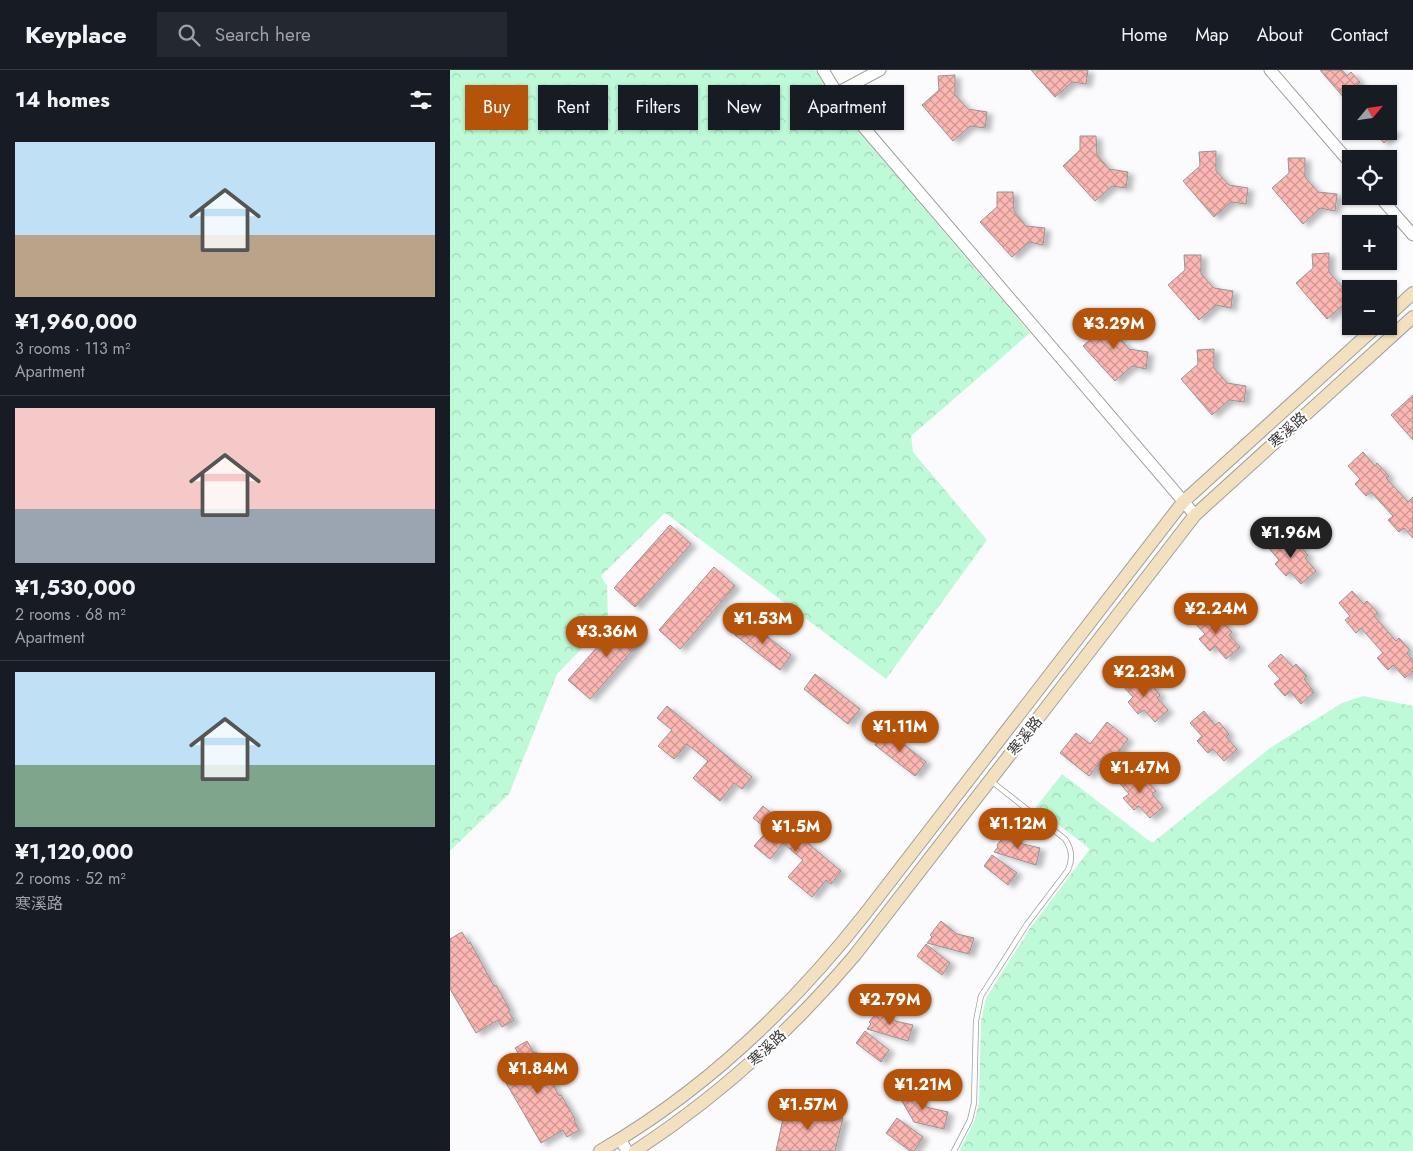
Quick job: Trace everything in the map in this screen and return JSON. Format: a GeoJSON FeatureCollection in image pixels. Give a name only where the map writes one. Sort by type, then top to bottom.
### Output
{"type":"FeatureCollection","features":[{"type":"Feature","properties":{"kind":"main road"},"geometry":{"type":"LineString","coordinates":[[1397,308],[1413,294]]}},
{"type":"Feature","properties":{"kind":"main road","name":"寒溪路"},"geometry":{"type":"LineString","coordinates":[[635,1151],[721,1089],[778,1039],[804,1012],[855,955],[1195,515],[1413,317]]}},
{"type":"Feature","properties":{"kind":"main road","name":"寒溪路"},"geometry":{"type":"LineString","coordinates":[[600,1151],[620,1140],[681,1098],[717,1069],[765,1026],[817,972],[865,914],[1183,502],[1367,335]]}},
{"type":"Feature","properties":{"kind":"street"},"geometry":{"type":"LineString","coordinates":[[823,70],[831,85]]}},
{"type":"Feature","properties":{"kind":"street"},"geometry":{"type":"LineString","coordinates":[[851,85],[880,70]]}},
{"type":"Feature","properties":{"kind":"street"},"geometry":{"type":"LineString","coordinates":[[1270,70],[1342,154]]}},
{"type":"Feature","properties":{"kind":"street"},"geometry":{"type":"LineString","coordinates":[[866,130],[1195,515]]}},
{"type":"Feature","properties":{"kind":"street"},"geometry":{"type":"LineString","coordinates":[[1388,205],[1413,235]]}},
{"type":"Feature","properties":{"kind":"street"},"geometry":{"type":"LineString","coordinates":[[620,1140],[627,1151]]}},
{"type":"Feature","properties":{"kind":"lane"},"geometry":{"type":"LineString","coordinates":[[954,1151],[970,1120],[974,1103],[976,1013],[981,996],[1027,924],[1068,870],[1071,861],[1071,852],[1065,839],[990,780]]}},
{"type":"Feature","properties":{"kind":"green space"},"geometry":{"type":"Polygon","coordinates":[[[450,70],[815,70],[824,85],[790,85],[790,130],[858,130],[1030,333],[911,436],[913,452],[987,540],[886,679],[665,513],[601,576],[607,586],[608,622],[557,674],[509,794],[450,851],[450,70]]]}},
{"type":"Feature","properties":{"kind":"green space"},"geometry":{"type":"Polygon","coordinates":[[[1363,696],[1413,706],[1413,1151],[959,1151],[974,1122],[979,1103],[981,1021],[986,998],[1031,927],[1090,849],[1036,807],[1062,774],[1152,843],[1270,748],[1342,703],[1363,696]]]}},
{"type":"Feature","properties":{"kind":"building"},"geometry":{"type":"Polygon","coordinates":[[[1031,70],[1088,70],[1086,84],[1072,82],[1055,97],[1031,70]]]}},
{"type":"Feature","properties":{"kind":"building"},"geometry":{"type":"Polygon","coordinates":[[[1320,70],[1342,70],[1347,76],[1351,72],[1360,82],[1357,85],[1342,85],[1342,96],[1320,70]]]}},
{"type":"Feature","properties":{"kind":"building"},"geometry":{"type":"Polygon","coordinates":[[[955,75],[955,95],[968,109],[987,112],[985,128],[970,126],[953,141],[922,105],[939,90],[938,76],[955,75]]]}},
{"type":"Feature","properties":{"kind":"building"},"geometry":{"type":"Polygon","coordinates":[[[1080,136],[1096,136],[1097,155],[1109,169],[1128,172],[1126,188],[1112,186],[1095,201],[1063,166],[1080,150],[1080,136]]]}},
{"type":"Feature","properties":{"kind":"building"},"geometry":{"type":"Polygon","coordinates":[[[1216,151],[1216,171],[1229,185],[1248,188],[1246,204],[1231,202],[1214,217],[1183,181],[1200,166],[1199,152],[1216,151]]]}},
{"type":"Feature","properties":{"kind":"building"},"geometry":{"type":"Polygon","coordinates":[[[1288,158],[1305,158],[1305,177],[1318,192],[1337,194],[1335,211],[1320,208],[1303,224],[1272,188],[1289,173],[1288,158]]]}},
{"type":"Feature","properties":{"kind":"building"},"geometry":{"type":"Polygon","coordinates":[[[997,192],[1013,192],[1014,211],[1026,226],[1045,228],[1043,245],[1029,242],[1012,257],[980,222],[997,207],[997,192]]]}},
{"type":"Feature","properties":{"kind":"building"},"geometry":{"type":"Polygon","coordinates":[[[1329,253],[1329,272],[1342,287],[1342,306],[1327,319],[1296,283],[1313,268],[1312,254],[1329,253]]]}},
{"type":"Feature","properties":{"kind":"building"},"geometry":{"type":"Polygon","coordinates":[[[1184,255],[1201,255],[1201,274],[1214,288],[1233,291],[1231,308],[1216,305],[1199,320],[1168,285],[1185,270],[1184,255]]]}},
{"type":"Feature","properties":{"kind":"building"},"geometry":{"type":"Polygon","coordinates":[[[1100,316],[1116,316],[1117,335],[1129,349],[1148,352],[1146,369],[1132,366],[1115,381],[1083,346],[1100,331],[1100,316]]]}},
{"type":"Feature","properties":{"kind":"building"},"geometry":{"type":"Polygon","coordinates":[[[1214,349],[1214,368],[1227,383],[1246,386],[1244,402],[1229,400],[1212,415],[1181,379],[1198,364],[1197,350],[1214,349]]]}},
{"type":"Feature","properties":{"kind":"building"},"geometry":{"type":"Polygon","coordinates":[[[1413,395],[1413,440],[1391,415],[1413,395]]]}},
{"type":"Feature","properties":{"kind":"building"},"geometry":{"type":"Polygon","coordinates":[[[1363,452],[1375,466],[1377,463],[1389,476],[1386,478],[1408,502],[1413,497],[1413,538],[1404,528],[1399,532],[1388,520],[1393,516],[1371,492],[1366,496],[1355,484],[1360,479],[1348,466],[1363,452]]]}},
{"type":"Feature","properties":{"kind":"building"},"geometry":{"type":"Polygon","coordinates":[[[670,525],[691,544],[635,607],[614,588],[670,525]]]}},
{"type":"Feature","properties":{"kind":"building"},"geometry":{"type":"Polygon","coordinates":[[[1282,533],[1294,546],[1298,544],[1308,555],[1305,558],[1316,571],[1301,584],[1290,572],[1286,576],[1275,564],[1279,560],[1267,546],[1282,533]]]}},
{"type":"Feature","properties":{"kind":"building"},"geometry":{"type":"Polygon","coordinates":[[[714,567],[735,586],[680,649],[659,630],[714,567]]]}},
{"type":"Feature","properties":{"kind":"building"},"geometry":{"type":"Polygon","coordinates":[[[1352,591],[1364,604],[1367,601],[1378,613],[1374,616],[1396,641],[1399,638],[1410,650],[1407,653],[1413,661],[1413,671],[1405,678],[1393,665],[1388,670],[1377,658],[1383,653],[1361,628],[1356,633],[1345,620],[1350,616],[1339,603],[1352,591]]]}},
{"type":"Feature","properties":{"kind":"building"},"geometry":{"type":"Polygon","coordinates":[[[1206,609],[1218,623],[1221,620],[1232,632],[1229,635],[1240,647],[1226,659],[1215,646],[1210,651],[1199,639],[1205,634],[1193,621],[1206,609]]]}},
{"type":"Feature","properties":{"kind":"building"},"geometry":{"type":"Polygon","coordinates":[[[624,617],[645,636],[590,699],[568,680],[624,617]]]}},
{"type":"Feature","properties":{"kind":"building"},"geometry":{"type":"Polygon","coordinates":[[[746,620],[791,655],[780,670],[735,635],[746,620]]]}},
{"type":"Feature","properties":{"kind":"building"},"geometry":{"type":"Polygon","coordinates":[[[1281,654],[1293,667],[1296,664],[1307,676],[1304,679],[1314,692],[1301,704],[1290,691],[1285,696],[1274,684],[1280,679],[1268,666],[1281,654]]]}},
{"type":"Feature","properties":{"kind":"building"},"geometry":{"type":"Polygon","coordinates":[[[1135,672],[1146,686],[1150,683],[1160,695],[1157,698],[1168,710],[1155,722],[1144,710],[1138,714],[1128,702],[1133,697],[1121,684],[1135,672]]]}},
{"type":"Feature","properties":{"kind":"building"},"geometry":{"type":"Polygon","coordinates":[[[815,674],[860,709],[848,724],[804,689],[815,674]]]}},
{"type":"Feature","properties":{"kind":"building"},"geometry":{"type":"Polygon","coordinates":[[[667,706],[752,777],[742,789],[734,783],[720,801],[693,778],[708,761],[687,744],[674,759],[658,746],[672,730],[657,718],[667,706]]]}},
{"type":"Feature","properties":{"kind":"building"},"geometry":{"type":"Polygon","coordinates":[[[1204,711],[1215,725],[1219,722],[1229,734],[1226,737],[1237,749],[1224,761],[1213,749],[1208,753],[1197,741],[1202,736],[1190,723],[1204,711]]]}},
{"type":"Feature","properties":{"kind":"building"},"geometry":{"type":"Polygon","coordinates":[[[1107,722],[1128,739],[1111,762],[1104,757],[1089,776],[1060,753],[1076,733],[1090,744],[1107,722]]]}},
{"type":"Feature","properties":{"kind":"building"},"geometry":{"type":"Polygon","coordinates":[[[886,730],[926,762],[915,776],[875,745],[886,730]]]}},
{"type":"Feature","properties":{"kind":"building"},"geometry":{"type":"Polygon","coordinates":[[[1130,769],[1142,782],[1145,779],[1156,791],[1152,794],[1163,807],[1150,818],[1139,806],[1134,810],[1123,798],[1129,794],[1117,780],[1130,769]]]}},
{"type":"Feature","properties":{"kind":"building"},"geometry":{"type":"Polygon","coordinates":[[[763,806],[841,871],[831,884],[826,880],[812,897],[788,877],[803,860],[783,843],[770,859],[754,846],[768,830],[753,818],[763,806]]]}},
{"type":"Feature","properties":{"kind":"building"},"geometry":{"type":"Polygon","coordinates":[[[1007,832],[1023,844],[1040,848],[1036,865],[994,852],[1007,832]]]}},
{"type":"Feature","properties":{"kind":"building"},"geometry":{"type":"Polygon","coordinates":[[[992,855],[1017,873],[1008,885],[984,866],[992,855]]]}},
{"type":"Feature","properties":{"kind":"building"},"geometry":{"type":"Polygon","coordinates":[[[941,921],[957,934],[974,938],[969,954],[927,943],[932,937],[930,935],[941,921]]]}},
{"type":"Feature","properties":{"kind":"building"},"geometry":{"type":"Polygon","coordinates":[[[462,932],[469,944],[470,942],[494,986],[496,985],[510,1010],[508,1011],[514,1020],[502,1027],[498,1020],[476,1033],[450,989],[450,939],[462,932]]]}},
{"type":"Feature","properties":{"kind":"building"},"geometry":{"type":"Polygon","coordinates":[[[926,944],[950,963],[942,975],[917,956],[926,944]]]}},
{"type":"Feature","properties":{"kind":"building"},"geometry":{"type":"Polygon","coordinates":[[[880,1009],[895,1021],[913,1025],[908,1041],[867,1029],[871,1024],[869,1022],[880,1009]]]}},
{"type":"Feature","properties":{"kind":"building"},"geometry":{"type":"Polygon","coordinates":[[[865,1031],[889,1050],[881,1062],[856,1043],[865,1031]]]}},
{"type":"Feature","properties":{"kind":"building"},"geometry":{"type":"Polygon","coordinates":[[[527,1041],[534,1053],[536,1052],[559,1096],[561,1095],[575,1119],[579,1130],[567,1137],[563,1130],[541,1143],[498,1069],[520,1056],[515,1048],[527,1041]]]}},
{"type":"Feature","properties":{"kind":"building"},"geometry":{"type":"Polygon","coordinates":[[[914,1087],[926,1107],[948,1112],[944,1129],[914,1122],[899,1096],[914,1087]]]}},
{"type":"Feature","properties":{"kind":"building"},"geometry":{"type":"Polygon","coordinates":[[[786,1105],[843,1118],[835,1151],[776,1151],[786,1105]]]}},
{"type":"Feature","properties":{"kind":"building"},"geometry":{"type":"Polygon","coordinates":[[[897,1118],[923,1137],[914,1151],[910,1151],[886,1133],[897,1118]]]}}]}
